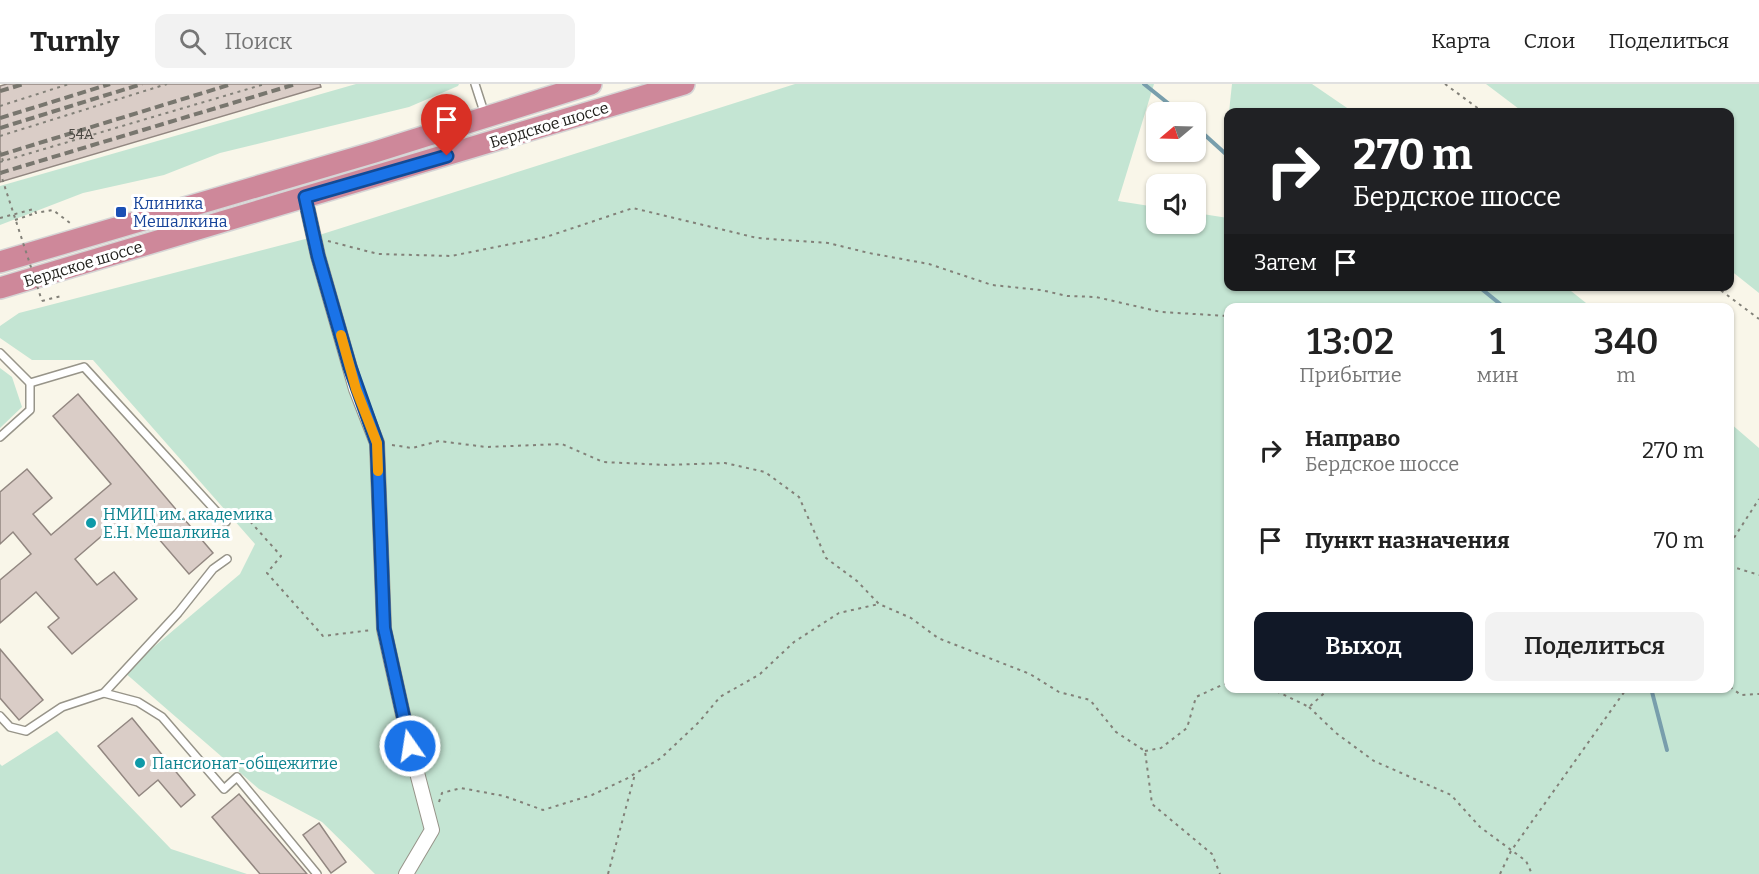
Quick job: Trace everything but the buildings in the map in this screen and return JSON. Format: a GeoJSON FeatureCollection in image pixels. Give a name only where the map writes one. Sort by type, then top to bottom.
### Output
{"type":"FeatureCollection","features":[{"type":"Feature","properties":{"kind":"highway","name":"Бердское шоссе"},"geometry":{"type":"LineString","coordinates":[[0,262],[375,152],[591,84]]}},
{"type":"Feature","properties":{"kind":"highway","name":"Бердское шоссе"},"geometry":{"type":"LineString","coordinates":[[0,288],[684,84]]}},
{"type":"Feature","properties":{"kind":"street"},"geometry":{"type":"LineString","coordinates":[[305,197],[313,237],[356,389],[377,443],[384,628],[410,746],[432,830],[406,874]]}},
{"type":"Feature","properties":{"kind":"lane"},"geometry":{"type":"LineString","coordinates":[[475,84],[486,117]]}},
{"type":"Feature","properties":{"kind":"lane"},"geometry":{"type":"LineString","coordinates":[[0,353],[30,383],[30,410],[0,436]]}},
{"type":"Feature","properties":{"kind":"lane"},"geometry":{"type":"LineString","coordinates":[[30,383],[84,367],[226,522]]}},
{"type":"Feature","properties":{"kind":"lane"},"geometry":{"type":"LineString","coordinates":[[0,716],[10,727],[26,732],[62,707],[104,693],[178,613],[213,569],[226,559]]}},
{"type":"Feature","properties":{"kind":"lane"},"geometry":{"type":"LineString","coordinates":[[104,693],[138,702],[162,717],[224,789],[237,777],[317,874]]}},
{"type":"Feature","properties":{"kind":"path"},"geometry":{"type":"LineString","coordinates":[[0,106],[69,84]]}},
{"type":"Feature","properties":{"kind":"path"},"geometry":{"type":"LineString","coordinates":[[0,136],[167,84]]}},
{"type":"Feature","properties":{"kind":"path"},"geometry":{"type":"LineString","coordinates":[[0,150],[2,162],[265,84]]}},
{"type":"Feature","properties":{"kind":"path"},"geometry":{"type":"LineString","coordinates":[[1445,84],[1478,108]]}},
{"type":"Feature","properties":{"kind":"path"},"geometry":{"type":"LineString","coordinates":[[0,172],[42,301],[61,296]]}},
{"type":"Feature","properties":{"kind":"path"},"geometry":{"type":"LineString","coordinates":[[313,237],[378,254],[451,256],[546,237],[633,208],[757,238],[828,243],[929,264],[992,285],[1041,290],[1067,296],[1096,297],[1161,312],[1224,316]]}},
{"type":"Feature","properties":{"kind":"path"},"geometry":{"type":"LineString","coordinates":[[0,218],[34,209],[36,213]]}},
{"type":"Feature","properties":{"kind":"path"},"geometry":{"type":"LineString","coordinates":[[15,220],[52,210],[69,223]]}},
{"type":"Feature","properties":{"kind":"path"},"geometry":{"type":"LineString","coordinates":[[1723,291],[1759,319]]}},
{"type":"Feature","properties":{"kind":"path"},"geometry":{"type":"LineString","coordinates":[[377,443],[412,448],[439,441],[486,447],[562,444],[603,462],[667,465],[725,463],[765,472],[799,497],[826,558],[857,581],[879,603],[910,618],[938,638],[1030,674],[1059,692],[1090,700],[1116,732],[1145,751],[1161,748],[1187,728],[1196,697],[1224,684]]}},
{"type":"Feature","properties":{"kind":"path"},"geometry":{"type":"LineString","coordinates":[[1734,538],[1759,499]]}},
{"type":"Feature","properties":{"kind":"path"},"geometry":{"type":"LineString","coordinates":[[226,522],[240,510],[281,556],[267,573],[323,636],[384,628]]}},
{"type":"Feature","properties":{"kind":"path"},"geometry":{"type":"LineString","coordinates":[[1734,567],[1759,575]]}},
{"type":"Feature","properties":{"kind":"path"},"geometry":{"type":"LineString","coordinates":[[439,802],[442,793],[461,788],[504,796],[543,810],[592,795],[635,774],[661,758],[699,722],[720,697],[760,674],[794,642],[838,613],[879,603]]}},
{"type":"Feature","properties":{"kind":"path"},"geometry":{"type":"LineString","coordinates":[[1734,690],[1741,695],[1759,694]]}},
{"type":"Feature","properties":{"kind":"path"},"geometry":{"type":"LineString","coordinates":[[1280,693],[1309,707],[1336,733],[1374,761],[1451,795],[1480,827],[1526,861],[1532,874]]}},
{"type":"Feature","properties":{"kind":"path"},"geometry":{"type":"LineString","coordinates":[[1309,707],[1324,693]]}},
{"type":"Feature","properties":{"kind":"path"},"geometry":{"type":"LineString","coordinates":[[1500,874],[1511,851],[1623,693]]}},
{"type":"Feature","properties":{"kind":"path"},"geometry":{"type":"LineString","coordinates":[[1145,751],[1152,804],[1212,854],[1220,874]]}},
{"type":"Feature","properties":{"kind":"path"},"geometry":{"type":"LineString","coordinates":[[608,874],[635,774]]}},
{"type":"Feature","properties":{"kind":"green space"},"geometry":{"type":"Polygon","coordinates":[[[356,84],[459,84],[409,107],[220,153],[164,175],[83,193],[0,225],[0,186],[356,84]]]}},
{"type":"Feature","properties":{"kind":"green space"},"geometry":{"type":"Polygon","coordinates":[[[795,84],[1154,84],[1148,102],[1146,102],[1146,110],[1118,201],[1146,205],[1146,234],[1206,234],[1206,215],[1224,217],[1224,291],[1571,291],[1586,303],[1224,303],[1224,693],[1734,693],[1734,426],[1759,448],[1759,874],[375,874],[322,822],[259,789],[124,672],[240,574],[255,544],[93,360],[32,360],[0,338],[0,326],[19,313],[313,237],[795,84]]]}},
{"type":"Feature","properties":{"kind":"green space"},"geometry":{"type":"Polygon","coordinates":[[[1232,84],[1312,84],[1347,108],[1229,108],[1232,84]]]}},
{"type":"Feature","properties":{"kind":"green space"},"geometry":{"type":"Polygon","coordinates":[[[1486,84],[1759,84],[1759,293],[1734,273],[1734,108],[1518,108],[1486,84]]]}},
{"type":"Feature","properties":{"kind":"green space"},"geometry":{"type":"Polygon","coordinates":[[[0,368],[12,377],[22,407],[0,428],[0,368]]]}},
{"type":"Feature","properties":{"kind":"green space"},"geometry":{"type":"Polygon","coordinates":[[[57,731],[171,849],[247,874],[0,874],[0,764],[2,766],[57,731]]]}},
{"type":"Feature","properties":{"kind":"waterway"},"geometry":{"type":"LineString","coordinates":[[1144,84],[1166,102]]}},
{"type":"Feature","properties":{"kind":"waterway"},"geometry":{"type":"LineString","coordinates":[[1206,136],[1224,152]]}},
{"type":"Feature","properties":{"kind":"waterway"},"geometry":{"type":"LineString","coordinates":[[1484,291],[1499,303]]}},
{"type":"Feature","properties":{"kind":"waterway"},"geometry":{"type":"LineString","coordinates":[[1652,693],[1667,750]]}},
{"type":"Feature","properties":{"kind":"railway"},"geometry":{"type":"LineString","coordinates":[[0,91],[24,84]]}},
{"type":"Feature","properties":{"kind":"railway"},"geometry":{"type":"LineString","coordinates":[[0,118],[110,84]]}},
{"type":"Feature","properties":{"kind":"railway"},"geometry":{"type":"LineString","coordinates":[[0,128],[142,84]]}},
{"type":"Feature","properties":{"kind":"railway"},"geometry":{"type":"LineString","coordinates":[[0,155],[232,84]]}},
{"type":"Feature","properties":{"kind":"railway"},"geometry":{"type":"LineString","coordinates":[[0,173],[296,84]]}},
{"type":"Feature","properties":{"kind":"slow traffic"},"geometry":{"type":"LineString","coordinates":[[341,335],[356,389],[377,443],[378,471]]}},
{"type":"Feature","properties":{"kind":"place","name":"Клиника Мешалкина"},"geometry":{"type":"Point","coordinates":[121,212]}},
{"type":"Feature","properties":{"kind":"place","name":"НМИЦ им. академика Е.Н. Мешалкина"},"geometry":{"type":"Point","coordinates":[91,523]}},
{"type":"Feature","properties":{"kind":"place","name":"Пансионат-общежитие"},"geometry":{"type":"Point","coordinates":[140,763]}},
{"type":"Feature","properties":{"kind":"route"},"geometry":{"type":"LineString","coordinates":[[410,746],[384,628],[377,443],[356,389],[318,256],[305,197],[447,156]]}}]}
